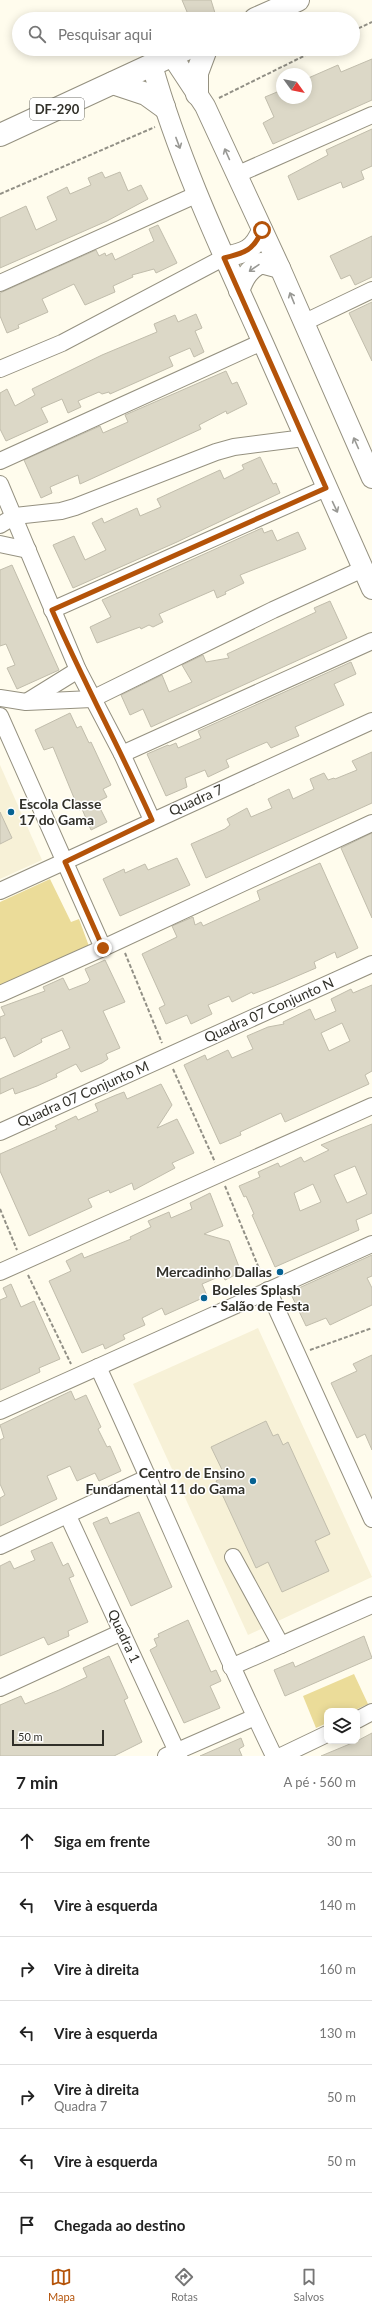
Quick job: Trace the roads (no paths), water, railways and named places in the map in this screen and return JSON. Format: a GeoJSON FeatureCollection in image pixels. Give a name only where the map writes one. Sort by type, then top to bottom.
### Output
{"type":"FeatureCollection","features":[{"type":"Feature","properties":{"kind":"highway"},"geometry":{"type":"LineString","coordinates":[[271,12],[298,0]]}},
{"type":"Feature","properties":{"kind":"highway","name":"DF-290"},"geometry":{"type":"LineString","coordinates":[[0,135],[171,56]]}},
{"type":"Feature","properties":{"kind":"highway"},"geometry":{"type":"LineString","coordinates":[[197,94],[197,73],[203,56]]}},
{"type":"Feature","properties":{"kind":"highway"},"geometry":{"type":"LineString","coordinates":[[113,83],[146,94],[164,107]]}},
{"type":"Feature","properties":{"kind":"main road"},"geometry":{"type":"LineString","coordinates":[[181,56],[197,94],[205,106],[236,176],[280,268],[303,323],[370,471]]}},
{"type":"Feature","properties":{"kind":"main road"},"geometry":{"type":"LineString","coordinates":[[152,65],[164,107],[224,258],[372,589]]}},
{"type":"Feature","properties":{"kind":"main road"},"geometry":{"type":"LineString","coordinates":[[224,258],[248,250],[257,243],[262,230]]}},
{"type":"Feature","properties":{"kind":"main road"},"geometry":{"type":"LineString","coordinates":[[239,291],[245,276],[252,268],[261,263],[280,268]]}},
{"type":"Feature","properties":{"kind":"street"},"geometry":{"type":"LineString","coordinates":[[236,176],[372,115]]}},
{"type":"Feature","properties":{"kind":"street"},"geometry":{"type":"LineString","coordinates":[[0,283],[198,194]]}},
{"type":"Feature","properties":{"kind":"street"},"geometry":{"type":"LineString","coordinates":[[0,369],[62,343],[224,258]]}},
{"type":"Feature","properties":{"kind":"street"},"geometry":{"type":"LineString","coordinates":[[303,323],[372,290]]}},
{"type":"Feature","properties":{"kind":"street"},"geometry":{"type":"LineString","coordinates":[[0,461],[262,342]]}},
{"type":"Feature","properties":{"kind":"street"},"geometry":{"type":"LineString","coordinates":[[0,525],[15,516],[75,508],[216,452],[234,447],[304,438]]}},
{"type":"Feature","properties":{"kind":"street"},"geometry":{"type":"LineString","coordinates":[[0,484],[15,516],[52,610],[78,670],[122,754],[152,820]]}},
{"type":"Feature","properties":{"kind":"street"},"geometry":{"type":"LineString","coordinates":[[52,610],[326,488]]}},
{"type":"Feature","properties":{"kind":"street"},"geometry":{"type":"LineString","coordinates":[[0,544],[28,550]]}},
{"type":"Feature","properties":{"kind":"street"},"geometry":{"type":"LineString","coordinates":[[0,698],[26,702],[92,699],[273,610],[363,569]]}},
{"type":"Feature","properties":{"kind":"street"},"geometry":{"type":"LineString","coordinates":[[122,754],[372,641]]}},
{"type":"Feature","properties":{"kind":"street"},"geometry":{"type":"LineString","coordinates":[[26,702],[78,670]]}},
{"type":"Feature","properties":{"kind":"street"},"geometry":{"type":"LineString","coordinates":[[0,716],[103,948]]}},
{"type":"Feature","properties":{"kind":"street","name":"Quadra 7"},"geometry":{"type":"LineString","coordinates":[[0,891],[65,862],[152,820],[372,721]]}},
{"type":"Feature","properties":{"kind":"street"},"geometry":{"type":"LineString","coordinates":[[0,994],[121,940],[372,823]]}},
{"type":"Feature","properties":{"kind":"street","name":"Quadra 07 Conjunto N"},"geometry":{"type":"LineString","coordinates":[[167,1057],[372,964]]}},
{"type":"Feature","properties":{"kind":"street","name":"Quadra 07 Conjunto M"},"geometry":{"type":"LineString","coordinates":[[0,1132],[167,1057]]}},
{"type":"Feature","properties":{"kind":"street"},"geometry":{"type":"LineString","coordinates":[[0,1272],[372,1106]]}},
{"type":"Feature","properties":{"kind":"street"},"geometry":{"type":"LineString","coordinates":[[0,1411],[372,1244]]}},
{"type":"Feature","properties":{"kind":"street"},"geometry":{"type":"LineString","coordinates":[[268,1290],[372,1519]]}},
{"type":"Feature","properties":{"kind":"street"},"geometry":{"type":"LineString","coordinates":[[98,1367],[149,1477],[231,1667],[274,1756]]}},
{"type":"Feature","properties":{"kind":"street"},"geometry":{"type":"LineString","coordinates":[[0,1546],[68,1516],[149,1477]]}},
{"type":"Feature","properties":{"kind":"street","name":"Quadra 1"},"geometry":{"type":"LineString","coordinates":[[68,1516],[122,1632],[174,1754]]}},
{"type":"Feature","properties":{"kind":"street"},"geometry":{"type":"LineString","coordinates":[[233,1557],[281,1645]]}},
{"type":"Feature","properties":{"kind":"street"},"geometry":{"type":"LineString","coordinates":[[231,1667],[372,1605]]}},
{"type":"Feature","properties":{"kind":"street"},"geometry":{"type":"LineString","coordinates":[[0,1688],[122,1632]]}},
{"type":"Feature","properties":{"kind":"street"},"geometry":{"type":"LineString","coordinates":[[360,1718],[372,1712]]}},
{"type":"Feature","properties":{"kind":"street"},"geometry":{"type":"LineString","coordinates":[[174,1754],[255,1717]]}},
{"type":"Feature","properties":{"kind":"street"},"geometry":{"type":"LineString","coordinates":[[281,1756],[324,1735]]}},
{"type":"Feature","properties":{"kind":"place","name":"Escola Classe 17 do Gama"},"geometry":{"type":"Point","coordinates":[11,812]}},
{"type":"Feature","properties":{"kind":"place","name":"Mercadinho Dallas"},"geometry":{"type":"Point","coordinates":[280,1272]}},
{"type":"Feature","properties":{"kind":"place","name":"Boleles Splash - Salão de Festa"},"geometry":{"type":"Point","coordinates":[204,1298]}},
{"type":"Feature","properties":{"kind":"place","name":"Centro de Ensino Fundamental 11 do Gama"},"geometry":{"type":"Point","coordinates":[253,1481]}}]}
